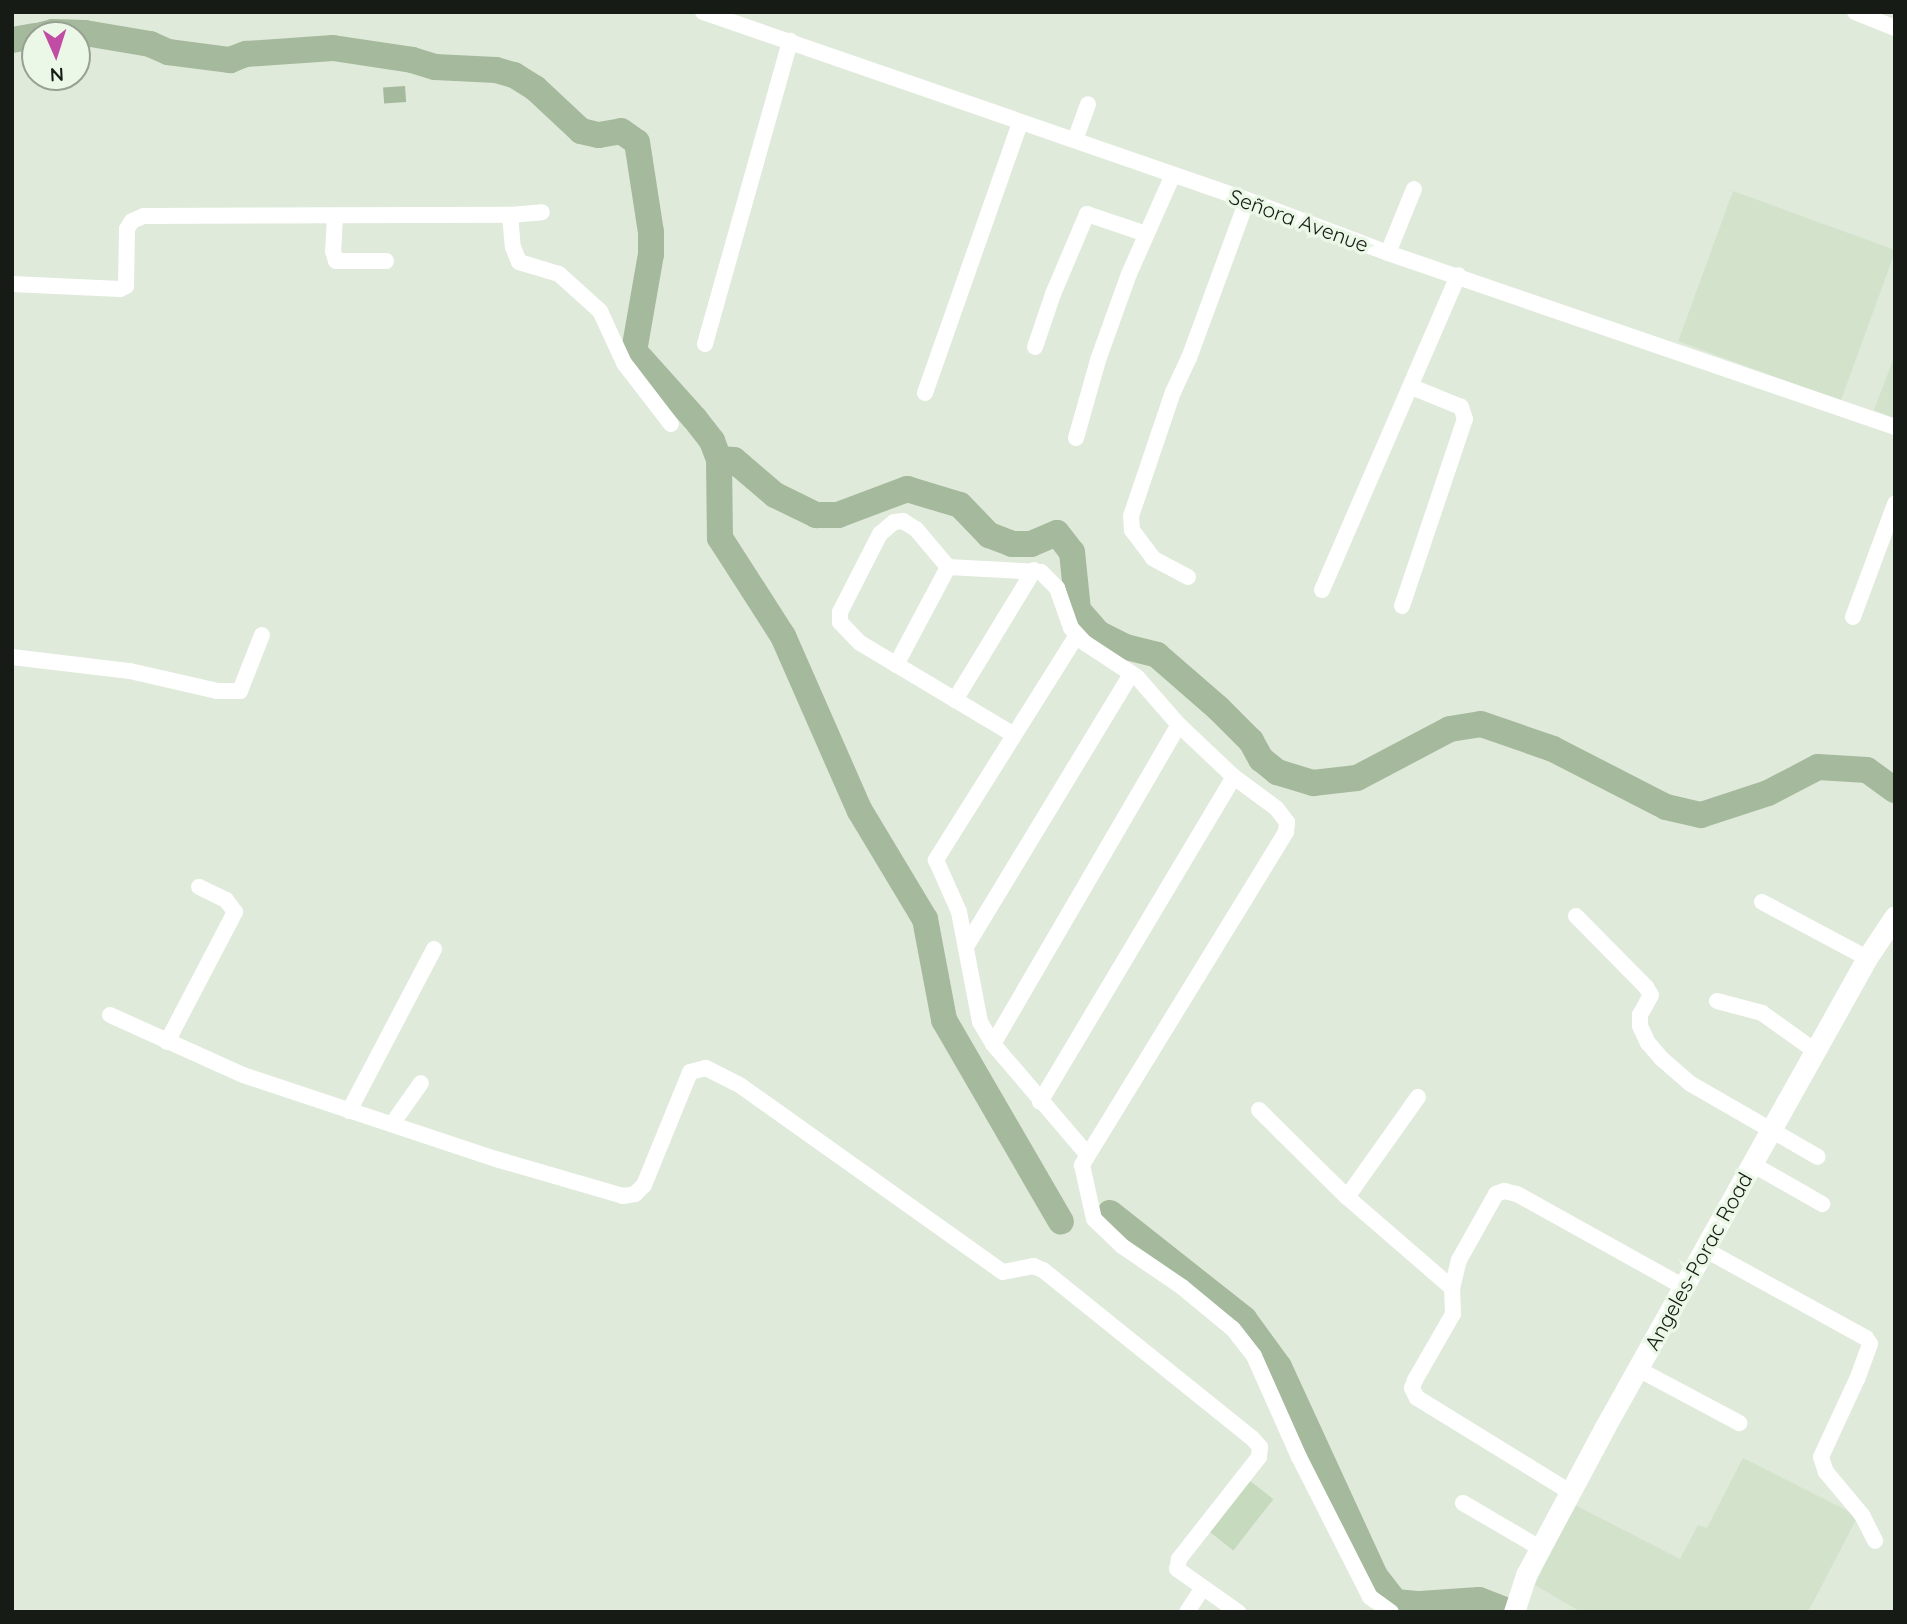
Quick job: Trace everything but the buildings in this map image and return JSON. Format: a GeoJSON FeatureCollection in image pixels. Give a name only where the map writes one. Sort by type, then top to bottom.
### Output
{"type":"FeatureCollection","features":[{"type":"Feature","properties":{"kind":"main road","name":"Angeles-Porac Road"},"geometry":{"type":"LineString","coordinates":[[1514,1612],[1521,1589],[1540,1548],[1570,1492],[1867,958],[1895,917]]}},
{"type":"Feature","properties":{"kind":"street","name":"Señora Avenue"},"geometry":{"type":"LineString","coordinates":[[703,12],[1075,140],[1172,177],[1247,200],[1388,253],[1895,427]]}},
{"type":"Feature","properties":{"kind":"street"},"geometry":{"type":"LineString","coordinates":[[1865,14],[1895,28]]}},
{"type":"Feature","properties":{"kind":"street"},"geometry":{"type":"LineString","coordinates":[[705,344],[790,41]]}},
{"type":"Feature","properties":{"kind":"street"},"geometry":{"type":"LineString","coordinates":[[1075,140],[1088,104]]}},
{"type":"Feature","properties":{"kind":"street"},"geometry":{"type":"LineString","coordinates":[[925,393],[1020,122]]}},
{"type":"Feature","properties":{"kind":"street"},"geometry":{"type":"LineString","coordinates":[[1076,438],[1098,360],[1146,234],[1172,177]]}},
{"type":"Feature","properties":{"kind":"street"},"geometry":{"type":"LineString","coordinates":[[1388,253],[1415,189]]}},
{"type":"Feature","properties":{"kind":"street"},"geometry":{"type":"LineString","coordinates":[[1188,577],[1153,558],[1132,530],[1131,516],[1173,392],[1189,358],[1247,200]]}},
{"type":"Feature","properties":{"kind":"street"},"geometry":{"type":"LineString","coordinates":[[12,284],[120,289],[126,286],[127,229],[132,220],[144,216],[510,215],[542,212]]}},
{"type":"Feature","properties":{"kind":"street"},"geometry":{"type":"LineString","coordinates":[[1035,347],[1087,214],[1146,234]]}},
{"type":"Feature","properties":{"kind":"street"},"geometry":{"type":"LineString","coordinates":[[510,215],[513,247],[519,262],[559,274],[600,312],[624,363],[671,424]]}},
{"type":"Feature","properties":{"kind":"street"},"geometry":{"type":"LineString","coordinates":[[335,216],[333,251],[336,261],[386,261]]}},
{"type":"Feature","properties":{"kind":"street"},"geometry":{"type":"LineString","coordinates":[[1322,590],[1412,387],[1458,275]]}},
{"type":"Feature","properties":{"kind":"street"},"geometry":{"type":"LineString","coordinates":[[1402,606],[1465,419],[1461,407],[1412,387]]}},
{"type":"Feature","properties":{"kind":"street"},"geometry":{"type":"LineString","coordinates":[[1853,617],[1895,504]]}},
{"type":"Feature","properties":{"kind":"street"},"geometry":{"type":"LineString","coordinates":[[1014,735],[860,643],[840,622],[840,612],[880,534],[894,522],[903,521],[916,529],[948,567],[1041,572],[1056,588],[1065,615],[1077,635],[1101,656],[1130,674],[1234,777],[1276,808],[1287,822],[1286,832],[1082,1165],[1094,1219],[1122,1246],[1182,1287],[1233,1329],[1254,1356],[1299,1457],[1370,1597],[1391,1612]]}},
{"type":"Feature","properties":{"kind":"street"},"geometry":{"type":"LineString","coordinates":[[897,665],[948,567]]}},
{"type":"Feature","properties":{"kind":"street"},"geometry":{"type":"LineString","coordinates":[[955,700],[1034,570]]}},
{"type":"Feature","properties":{"kind":"street"},"geometry":{"type":"LineString","coordinates":[[12,657],[130,671],[217,691],[240,691],[262,635]]}},
{"type":"Feature","properties":{"kind":"street"},"geometry":{"type":"LineString","coordinates":[[1077,635],[936,860],[959,912],[980,1021],[993,1044],[1087,1154]]}},
{"type":"Feature","properties":{"kind":"street"},"geometry":{"type":"LineString","coordinates":[[967,945],[1130,674]]}},
{"type":"Feature","properties":{"kind":"street"},"geometry":{"type":"LineString","coordinates":[[993,1044],[1179,725]]}},
{"type":"Feature","properties":{"kind":"street"},"geometry":{"type":"LineString","coordinates":[[1040,1102],[1234,777]]}},
{"type":"Feature","properties":{"kind":"street"},"geometry":{"type":"LineString","coordinates":[[167,1042],[235,912],[226,900],[199,887]]}},
{"type":"Feature","properties":{"kind":"street"},"geometry":{"type":"LineString","coordinates":[[1762,902],[1867,958]]}},
{"type":"Feature","properties":{"kind":"street"},"geometry":{"type":"LineString","coordinates":[[1576,916],[1651,995],[1640,1015],[1640,1026],[1648,1043],[1662,1059],[1691,1084],[1818,1157]]}},
{"type":"Feature","properties":{"kind":"street"},"geometry":{"type":"LineString","coordinates":[[349,1111],[433,949]]}},
{"type":"Feature","properties":{"kind":"street"},"geometry":{"type":"LineString","coordinates":[[1717,1001],[1762,1013],[1815,1051]]}},
{"type":"Feature","properties":{"kind":"street"},"geometry":{"type":"LineString","coordinates":[[110,1015],[243,1075],[496,1159],[624,1196],[635,1194],[644,1185],[690,1072],[706,1068],[741,1086],[1003,1272],[1033,1266],[1043,1270],[1252,1438],[1260,1447],[1259,1457],[1179,1559],[1177,1569],[1238,1612]]}},
{"type":"Feature","properties":{"kind":"street"},"geometry":{"type":"LineString","coordinates":[[392,1124],[421,1083]]}},
{"type":"Feature","properties":{"kind":"street"},"geometry":{"type":"LineString","coordinates":[[1347,1197],[1418,1097]]}},
{"type":"Feature","properties":{"kind":"street"},"geometry":{"type":"LineString","coordinates":[[1259,1110],[1347,1197],[1452,1288]]}},
{"type":"Feature","properties":{"kind":"street"},"geometry":{"type":"LineString","coordinates":[[1752,1164],[1822,1204]]}},
{"type":"Feature","properties":{"kind":"street"},"geometry":{"type":"LineString","coordinates":[[1570,1492],[1417,1398],[1412,1388],[1452,1314],[1455,1303],[1452,1288],[1459,1260],[1496,1194],[1504,1191],[1517,1194],[1684,1287]]}},
{"type":"Feature","properties":{"kind":"street"},"geometry":{"type":"LineString","coordinates":[[1704,1250],[1866,1338],[1870,1344],[1821,1457],[1826,1472],[1862,1515],[1875,1541]]}},
{"type":"Feature","properties":{"kind":"street"},"geometry":{"type":"LineString","coordinates":[[1638,1369],[1739,1423]]}},
{"type":"Feature","properties":{"kind":"street"},"geometry":{"type":"LineString","coordinates":[[1463,1503],[1540,1548]]}},
{"type":"Feature","properties":{"kind":"street"},"geometry":{"type":"LineString","coordinates":[[1187,1612],[1202,1589]]}},
{"type":"Feature","properties":{"kind":"shaded area"},"geometry":{"type":"Polygon","coordinates":[[[405,86],[406,102],[384,103],[383,88],[405,86]]]}},
{"type":"Feature","properties":{"kind":"shaded area"},"geometry":{"type":"Polygon","coordinates":[[[1733,191],[1895,250],[1841,401],[1678,341],[1733,191]]]}},
{"type":"Feature","properties":{"kind":"shaded area"},"geometry":{"type":"Polygon","coordinates":[[[1895,355],[1895,418],[1874,410],[1895,355]]]}},
{"type":"Feature","properties":{"kind":"shaded area"},"geometry":{"type":"Polygon","coordinates":[[[1743,1458],[1858,1516],[1808,1612],[1581,1612],[1535,1585],[1573,1504],[1680,1559],[1698,1525],[1707,1528],[1743,1458]]]}},
{"type":"Feature","properties":{"kind":"shaded area"},"geometry":{"type":"Polygon","coordinates":[[[1245,1477],[1273,1499],[1233,1550],[1205,1528],[1245,1477]]]}},
{"type":"Feature","properties":{"kind":"waterway"},"geometry":{"type":"LineString","coordinates":[[91,34],[150,44],[168,52],[230,60],[246,54],[333,48],[412,60],[435,67],[496,70],[514,75],[535,88],[581,131],[599,135],[621,131],[637,142],[651,232],[651,254],[634,351],[695,419],[712,441],[719,459],[734,460],[775,495],[816,515],[838,515],[907,489],[960,505],[989,535],[1012,544],[1031,544],[1057,533],[1072,552],[1078,610],[1098,633],[1126,647],[1157,655],[1218,708],[1251,741],[1261,759],[1277,772],[1313,783],[1357,778],[1450,729],[1481,724],[1553,749],[1666,807],[1701,815],[1768,793],[1818,767],[1867,770],[1895,790]]}},
{"type":"Feature","properties":{"kind":"waterway"},"geometry":{"type":"LineString","coordinates":[[12,40],[21,38]]}},
{"type":"Feature","properties":{"kind":"waterway"},"geometry":{"type":"LineString","coordinates":[[719,459],[720,538],[783,636],[860,811],[925,919],[944,1020],[1061,1222]]}},
{"type":"Feature","properties":{"kind":"waterway"},"geometry":{"type":"LineString","coordinates":[[1110,1213],[1244,1319],[1279,1367],[1375,1576],[1395,1602],[1420,1604],[1479,1600],[1510,1612]]}}]}
